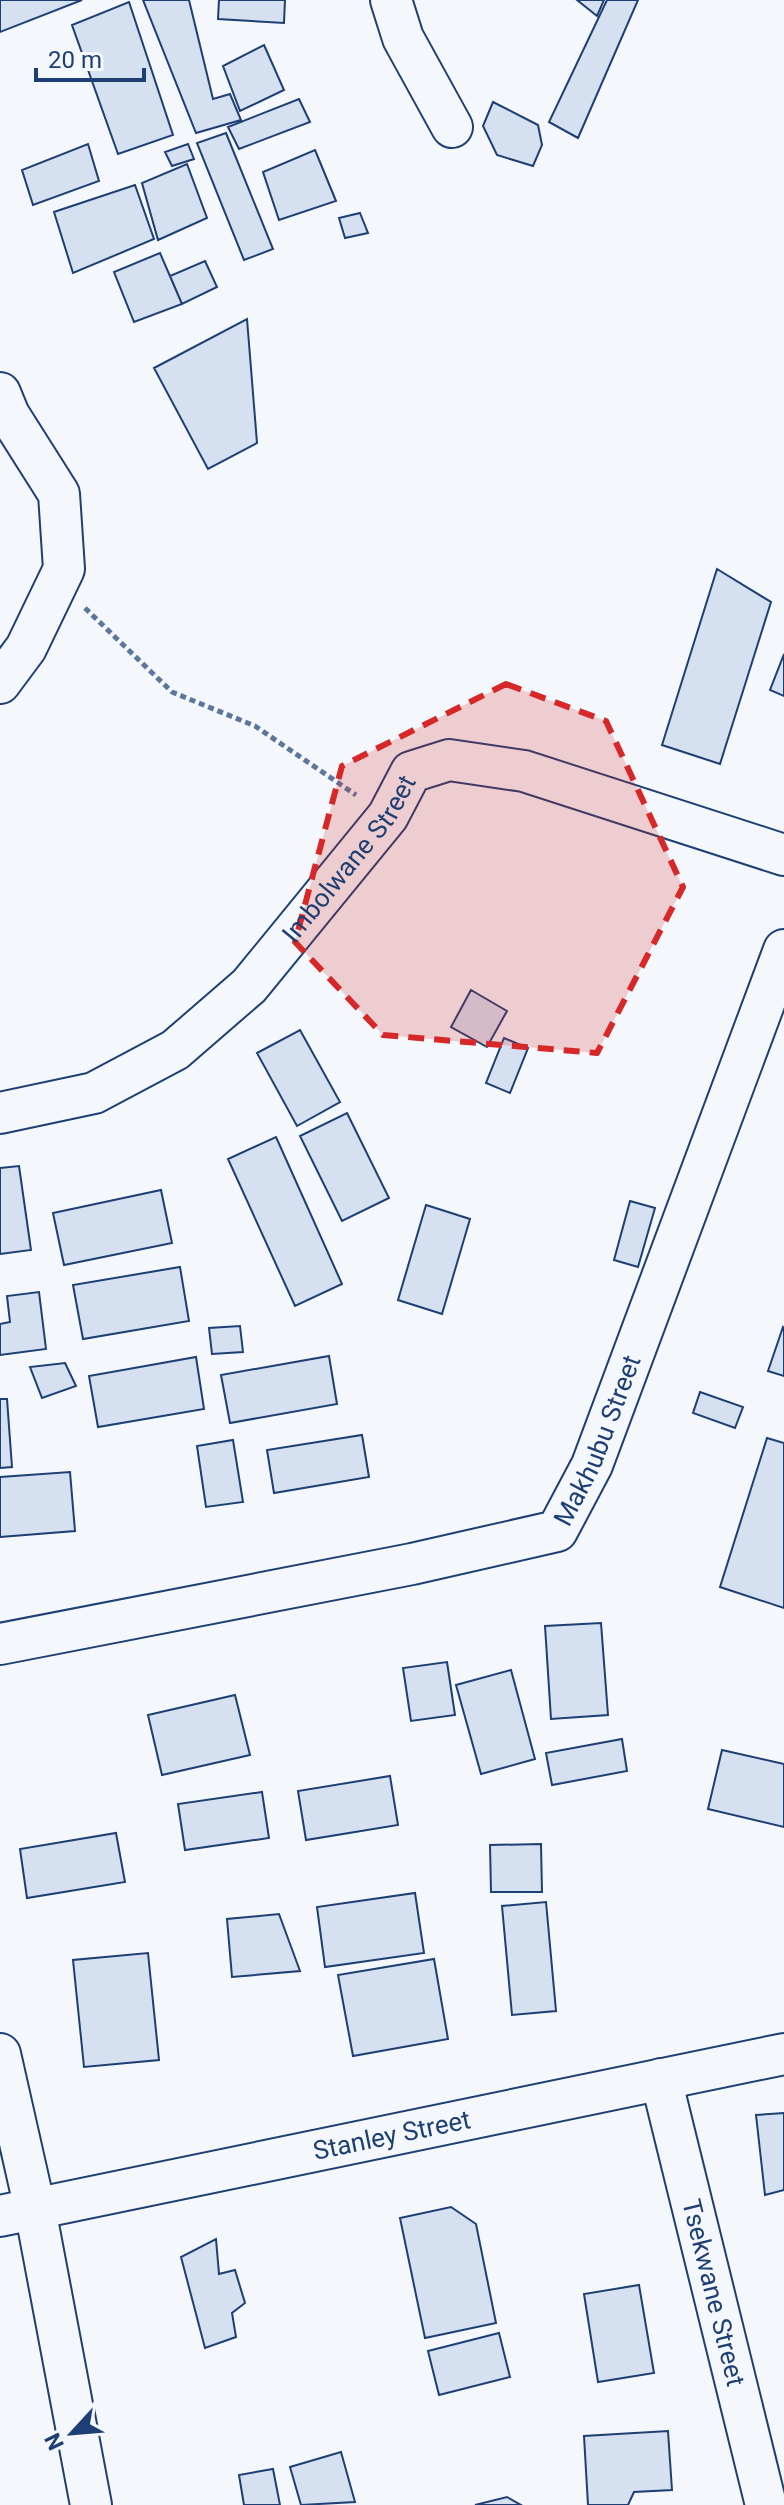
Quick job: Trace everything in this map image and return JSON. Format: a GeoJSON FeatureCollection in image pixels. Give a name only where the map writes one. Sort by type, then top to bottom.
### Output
{"type":"FeatureCollection","features":[{"type":"Feature","properties":{"kind":"street"},"geometry":{"type":"LineString","coordinates":[[391,0],[403,38],[452,127]]}},
{"type":"Feature","properties":{"kind":"street"},"geometry":{"type":"LineString","coordinates":[[0,393],[9,415],[59,494],[64,569],[26,648],[0,683]]}},
{"type":"Feature","properties":{"kind":"street","name":"Imbolwane Street"},"geometry":{"type":"LineString","coordinates":[[0,1113],[94,1093],[175,1050],[249,986],[382,824],[411,772],[449,760],[524,771],[784,855]]}},
{"type":"Feature","properties":{"kind":"street","name":"Makhubu Street"},"geometry":{"type":"LineString","coordinates":[[0,1644],[412,1564],[557,1531],[592,1465],[784,950]]}},
{"type":"Feature","properties":{"kind":"street"},"geometry":{"type":"LineString","coordinates":[[0,2054],[18,2212],[91,2505]]}},
{"type":"Feature","properties":{"kind":"street","name":"Stanley Street"},"geometry":{"type":"LineString","coordinates":[[18,2212],[784,2054]]}},
{"type":"Feature","properties":{"kind":"street","name":"Tsekwane Street"},"geometry":{"type":"LineString","coordinates":[[661,2079],[766,2505]]}},
{"type":"Feature","properties":{"kind":"path"},"geometry":{"type":"LineString","coordinates":[[58,582],[172,692],[255,726],[350,788],[382,824]]}},
{"type":"Feature","properties":{"kind":"highlighted area"},"geometry":{"type":"Polygon","coordinates":[[[506,684],[606,721],[683,887],[597,1053],[383,1035],[295,942],[342,766],[506,684]]]}},
{"type":"Feature","properties":{"kind":"building"},"geometry":{"type":"Polygon","coordinates":[[[0,0],[82,0],[0,32],[0,0]]]}},
{"type":"Feature","properties":{"kind":"building"},"geometry":{"type":"Polygon","coordinates":[[[143,0],[189,0],[213,99],[230,94],[241,120],[196,133],[143,0]]]}},
{"type":"Feature","properties":{"kind":"building"},"geometry":{"type":"Polygon","coordinates":[[[219,0],[285,0],[284,23],[218,19],[219,0]]]}},
{"type":"Feature","properties":{"kind":"building"},"geometry":{"type":"Polygon","coordinates":[[[577,0],[604,0],[597,16],[577,0]]]}},
{"type":"Feature","properties":{"kind":"building"},"geometry":{"type":"Polygon","coordinates":[[[607,0],[638,0],[578,138],[549,122],[607,0]]]}},
{"type":"Feature","properties":{"kind":"building"},"geometry":{"type":"Polygon","coordinates":[[[129,2],[173,135],[118,154],[72,25],[129,2]]]}},
{"type":"Feature","properties":{"kind":"building"},"geometry":{"type":"Polygon","coordinates":[[[264,45],[284,90],[240,111],[223,66],[264,45]]]}},
{"type":"Feature","properties":{"kind":"building"},"geometry":{"type":"Polygon","coordinates":[[[299,99],[310,122],[239,149],[228,127],[299,99]]]}},
{"type":"Feature","properties":{"kind":"building"},"geometry":{"type":"Polygon","coordinates":[[[493,102],[538,125],[542,145],[533,166],[497,155],[483,126],[493,102]]]}},
{"type":"Feature","properties":{"kind":"building"},"geometry":{"type":"Polygon","coordinates":[[[226,133],[273,249],[244,260],[197,143],[226,133]]]}},
{"type":"Feature","properties":{"kind":"building"},"geometry":{"type":"Polygon","coordinates":[[[88,144],[99,181],[33,205],[22,170],[88,144]]]}},
{"type":"Feature","properties":{"kind":"building"},"geometry":{"type":"Polygon","coordinates":[[[188,144],[194,159],[172,166],[165,152],[188,144]]]}},
{"type":"Feature","properties":{"kind":"building"},"geometry":{"type":"Polygon","coordinates":[[[315,150],[336,201],[279,220],[263,172],[315,150]]]}},
{"type":"Feature","properties":{"kind":"building"},"geometry":{"type":"Polygon","coordinates":[[[187,164],[207,218],[158,240],[142,183],[187,164]]]}},
{"type":"Feature","properties":{"kind":"building"},"geometry":{"type":"Polygon","coordinates":[[[135,185],[154,239],[73,273],[54,212],[135,185]]]}},
{"type":"Feature","properties":{"kind":"building"},"geometry":{"type":"Polygon","coordinates":[[[360,213],[368,233],[345,238],[339,218],[360,213]]]}},
{"type":"Feature","properties":{"kind":"building"},"geometry":{"type":"Polygon","coordinates":[[[160,253],[182,304],[134,322],[114,272],[160,253]]]}},
{"type":"Feature","properties":{"kind":"building"},"geometry":{"type":"Polygon","coordinates":[[[205,261],[217,287],[182,304],[170,276],[205,261]]]}},
{"type":"Feature","properties":{"kind":"building"},"geometry":{"type":"Polygon","coordinates":[[[247,319],[257,443],[208,469],[154,368],[247,319]]]}},
{"type":"Feature","properties":{"kind":"building"},"geometry":{"type":"Polygon","coordinates":[[[717,569],[771,602],[720,764],[662,745],[717,569]]]}},
{"type":"Feature","properties":{"kind":"building"},"geometry":{"type":"Polygon","coordinates":[[[784,654],[784,696],[770,690],[784,654]]]}},
{"type":"Feature","properties":{"kind":"building"},"geometry":{"type":"Polygon","coordinates":[[[471,990],[507,1011],[487,1047],[451,1027],[471,990]]]}},
{"type":"Feature","properties":{"kind":"building"},"geometry":{"type":"Polygon","coordinates":[[[300,1030],[340,1102],[297,1126],[257,1053],[300,1030]]]}},
{"type":"Feature","properties":{"kind":"building"},"geometry":{"type":"Polygon","coordinates":[[[504,1038],[528,1048],[510,1093],[486,1083],[504,1038]]]}},
{"type":"Feature","properties":{"kind":"building"},"geometry":{"type":"Polygon","coordinates":[[[347,1113],[389,1198],[342,1221],[300,1136],[347,1113]]]}},
{"type":"Feature","properties":{"kind":"building"},"geometry":{"type":"Polygon","coordinates":[[[276,1137],[342,1284],[295,1306],[228,1159],[276,1137]]]}},
{"type":"Feature","properties":{"kind":"building"},"geometry":{"type":"Polygon","coordinates":[[[19,1166],[31,1250],[0,1254],[0,1168],[19,1166]]]}},
{"type":"Feature","properties":{"kind":"building"},"geometry":{"type":"Polygon","coordinates":[[[161,1190],[172,1243],[64,1265],[53,1213],[161,1190]]]}},
{"type":"Feature","properties":{"kind":"building"},"geometry":{"type":"Polygon","coordinates":[[[630,1201],[655,1208],[638,1267],[614,1260],[630,1201]]]}},
{"type":"Feature","properties":{"kind":"building"},"geometry":{"type":"Polygon","coordinates":[[[426,1205],[470,1219],[442,1314],[398,1300],[426,1205]]]}},
{"type":"Feature","properties":{"kind":"building"},"geometry":{"type":"Polygon","coordinates":[[[180,1267],[189,1321],[83,1339],[73,1285],[180,1267]]]}},
{"type":"Feature","properties":{"kind":"building"},"geometry":{"type":"Polygon","coordinates":[[[39,1292],[46,1349],[0,1355],[0,1324],[10,1322],[7,1296],[39,1292]]]}},
{"type":"Feature","properties":{"kind":"building"},"geometry":{"type":"Polygon","coordinates":[[[240,1326],[243,1352],[212,1354],[209,1328],[240,1326]]]}},
{"type":"Feature","properties":{"kind":"building"},"geometry":{"type":"Polygon","coordinates":[[[784,1328],[784,1376],[768,1371],[784,1328]]]}},
{"type":"Feature","properties":{"kind":"building"},"geometry":{"type":"Polygon","coordinates":[[[329,1356],[337,1404],[230,1423],[221,1375],[329,1356]]]}},
{"type":"Feature","properties":{"kind":"building"},"geometry":{"type":"Polygon","coordinates":[[[196,1357],[204,1409],[98,1427],[89,1376],[196,1357]]]}},
{"type":"Feature","properties":{"kind":"building"},"geometry":{"type":"Polygon","coordinates":[[[65,1363],[76,1386],[42,1398],[30,1367],[65,1363]]]}},
{"type":"Feature","properties":{"kind":"building"},"geometry":{"type":"Polygon","coordinates":[[[700,1392],[743,1407],[735,1428],[693,1413],[700,1392]]]}},
{"type":"Feature","properties":{"kind":"building"},"geometry":{"type":"Polygon","coordinates":[[[0,1399],[7,1399],[12,1467],[0,1468],[0,1399]]]}},
{"type":"Feature","properties":{"kind":"building"},"geometry":{"type":"Polygon","coordinates":[[[362,1435],[369,1477],[274,1493],[267,1450],[362,1435]]]}},
{"type":"Feature","properties":{"kind":"building"},"geometry":{"type":"Polygon","coordinates":[[[767,1438],[784,1443],[784,1608],[720,1587],[767,1438]]]}},
{"type":"Feature","properties":{"kind":"building"},"geometry":{"type":"Polygon","coordinates":[[[233,1440],[243,1502],[206,1507],[197,1446],[233,1440]]]}},
{"type":"Feature","properties":{"kind":"building"},"geometry":{"type":"Polygon","coordinates":[[[70,1472],[75,1531],[0,1537],[0,1477],[70,1472]]]}},
{"type":"Feature","properties":{"kind":"building"},"geometry":{"type":"Polygon","coordinates":[[[601,1623],[608,1715],[551,1719],[545,1626],[601,1623]]]}},
{"type":"Feature","properties":{"kind":"building"},"geometry":{"type":"Polygon","coordinates":[[[447,1662],[455,1715],[411,1721],[403,1668],[447,1662]]]}},
{"type":"Feature","properties":{"kind":"building"},"geometry":{"type":"Polygon","coordinates":[[[511,1670],[535,1759],[481,1774],[456,1685],[511,1670]]]}},
{"type":"Feature","properties":{"kind":"building"},"geometry":{"type":"Polygon","coordinates":[[[235,1695],[250,1755],[162,1775],[148,1715],[235,1695]]]}},
{"type":"Feature","properties":{"kind":"building"},"geometry":{"type":"Polygon","coordinates":[[[622,1739],[627,1771],[552,1785],[546,1753],[622,1739]]]}},
{"type":"Feature","properties":{"kind":"building"},"geometry":{"type":"Polygon","coordinates":[[[722,1750],[784,1764],[784,1827],[708,1809],[722,1750]]]}},
{"type":"Feature","properties":{"kind":"building"},"geometry":{"type":"Polygon","coordinates":[[[390,1776],[398,1825],[306,1840],[298,1791],[390,1776]]]}},
{"type":"Feature","properties":{"kind":"building"},"geometry":{"type":"Polygon","coordinates":[[[262,1792],[269,1838],[185,1850],[178,1804],[262,1792]]]}},
{"type":"Feature","properties":{"kind":"building"},"geometry":{"type":"Polygon","coordinates":[[[116,1833],[125,1882],[27,1898],[20,1849],[116,1833]]]}},
{"type":"Feature","properties":{"kind":"building"},"geometry":{"type":"Polygon","coordinates":[[[541,1844],[542,1892],[491,1892],[490,1845],[541,1844]]]}},
{"type":"Feature","properties":{"kind":"building"},"geometry":{"type":"Polygon","coordinates":[[[415,1893],[424,1953],[325,1967],[317,1907],[415,1893]]]}},
{"type":"Feature","properties":{"kind":"building"},"geometry":{"type":"Polygon","coordinates":[[[546,1902],[556,2011],[512,2015],[502,1906],[546,1902]]]}},
{"type":"Feature","properties":{"kind":"building"},"geometry":{"type":"Polygon","coordinates":[[[279,1914],[300,1971],[232,1977],[227,1919],[279,1914]]]}},
{"type":"Feature","properties":{"kind":"building"},"geometry":{"type":"Polygon","coordinates":[[[148,1953],[159,2060],[84,2067],[73,1960],[148,1953]]]}},
{"type":"Feature","properties":{"kind":"building"},"geometry":{"type":"Polygon","coordinates":[[[434,1959],[448,2039],[353,2056],[338,1975],[434,1959]]]}},
{"type":"Feature","properties":{"kind":"building"},"geometry":{"type":"Polygon","coordinates":[[[784,2113],[784,2190],[765,2195],[756,2115],[784,2113]]]}},
{"type":"Feature","properties":{"kind":"building"},"geometry":{"type":"Polygon","coordinates":[[[451,2207],[476,2224],[496,2323],[425,2338],[400,2218],[451,2207]]]}},
{"type":"Feature","properties":{"kind":"building"},"geometry":{"type":"Polygon","coordinates":[[[216,2239],[219,2274],[235,2270],[245,2303],[232,2313],[236,2337],[205,2348],[181,2257],[216,2239]]]}},
{"type":"Feature","properties":{"kind":"building"},"geometry":{"type":"Polygon","coordinates":[[[639,2285],[654,2373],[598,2382],[584,2294],[639,2285]]]}},
{"type":"Feature","properties":{"kind":"building"},"geometry":{"type":"Polygon","coordinates":[[[499,2333],[510,2377],[439,2395],[428,2351],[499,2333]]]}},
{"type":"Feature","properties":{"kind":"building"},"geometry":{"type":"Polygon","coordinates":[[[668,2431],[672,2490],[634,2492],[628,2505],[588,2505],[584,2436],[668,2431]]]}},
{"type":"Feature","properties":{"kind":"building"},"geometry":{"type":"Polygon","coordinates":[[[341,2452],[355,2502],[301,2505],[290,2467],[341,2452]]]}},
{"type":"Feature","properties":{"kind":"building"},"geometry":{"type":"Polygon","coordinates":[[[273,2469],[280,2505],[244,2505],[239,2475],[273,2469]]]}},
{"type":"Feature","properties":{"kind":"building"},"geometry":{"type":"Polygon","coordinates":[[[507,2497],[521,2505],[475,2505],[507,2497]]]}}]}
